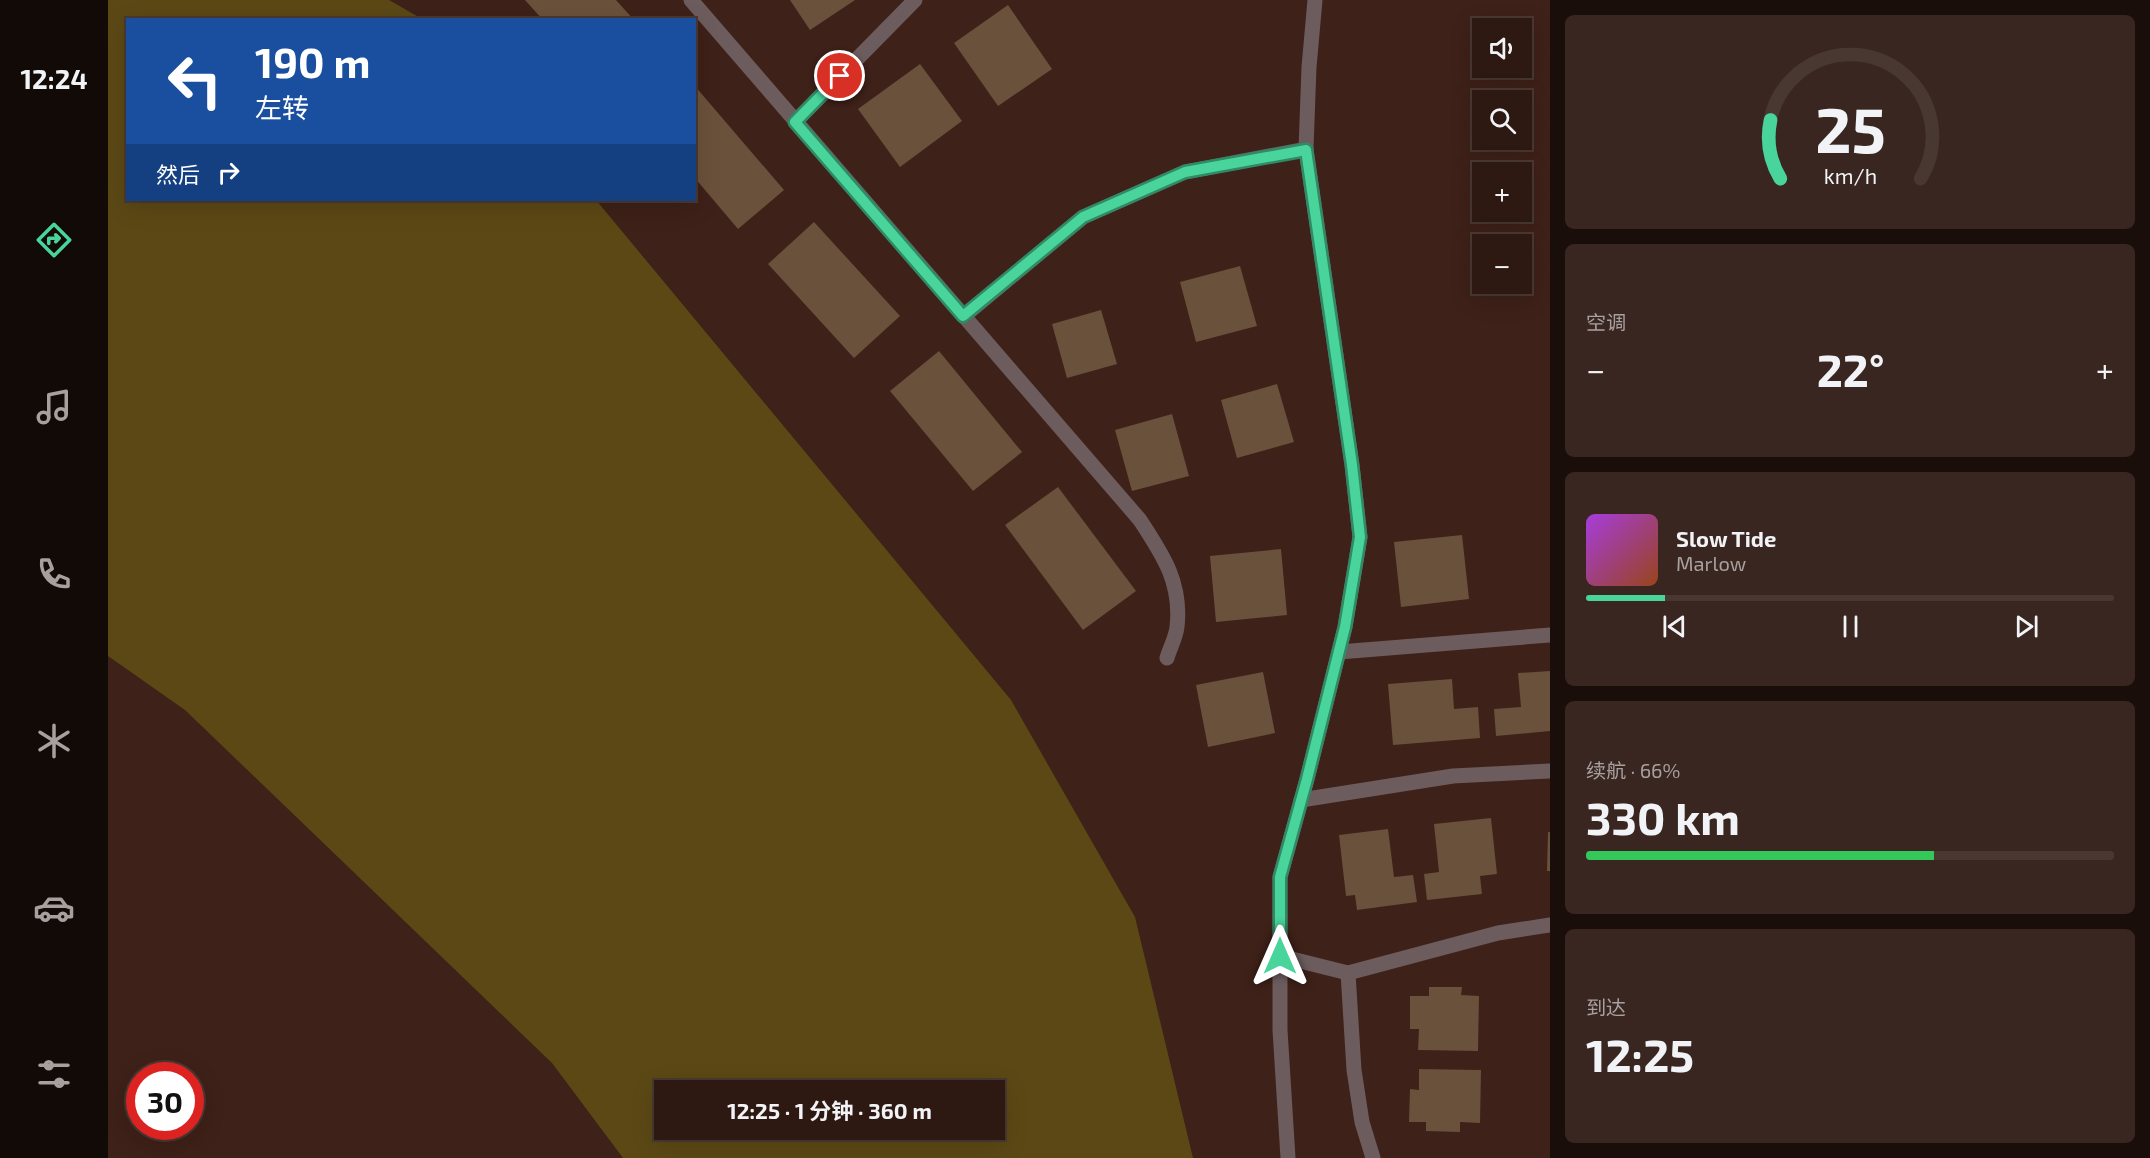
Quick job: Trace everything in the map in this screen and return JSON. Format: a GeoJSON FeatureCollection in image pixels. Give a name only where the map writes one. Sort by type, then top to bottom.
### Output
{"type":"FeatureCollection","features":[{"type":"Feature","properties":{"kind":"street"},"geometry":{"type":"LineString","coordinates":[[691,0],[1140,520],[1166,560],[1177,594],[1177,629],[1167,658]]}},
{"type":"Feature","properties":{"kind":"street"},"geometry":{"type":"LineString","coordinates":[[795,122],[915,0]]}},
{"type":"Feature","properties":{"kind":"street"},"geometry":{"type":"LineString","coordinates":[[1288,1158],[1280,1030],[1280,877],[1345,627],[1360,537],[1352,465],[1306,150],[1315,0]]}},
{"type":"Feature","properties":{"kind":"street"},"geometry":{"type":"LineString","coordinates":[[963,316],[1083,217],[1185,172],[1306,150]]}},
{"type":"Feature","properties":{"kind":"street"},"geometry":{"type":"LineString","coordinates":[[1339,652],[1550,635]]}},
{"type":"Feature","properties":{"kind":"street"},"geometry":{"type":"LineString","coordinates":[[1301,800],[1453,776],[1550,771]]}},
{"type":"Feature","properties":{"kind":"street"},"geometry":{"type":"LineString","coordinates":[[1280,956],[1348,973],[1498,933],[1550,925]]}},
{"type":"Feature","properties":{"kind":"street"},"geometry":{"type":"LineString","coordinates":[[1348,973],[1354,1070],[1362,1122],[1373,1158]]}},
{"type":"Feature","properties":{"kind":"shaded area"},"geometry":{"type":"Polygon","coordinates":[[[108,0],[389,0],[420,18],[126,18],[126,201],[597,201],[1011,700],[1135,917],[1193,1158],[623,1158],[552,1063],[185,710],[108,656],[108,0]]]}},
{"type":"Feature","properties":{"kind":"building"},"geometry":{"type":"Polygon","coordinates":[[[525,0],[616,0],[632,18],[541,18],[525,0]]]}},
{"type":"Feature","properties":{"kind":"building"},"geometry":{"type":"Polygon","coordinates":[[[790,0],[855,0],[810,30],[790,0]]]}},
{"type":"Feature","properties":{"kind":"building"},"geometry":{"type":"Polygon","coordinates":[[[1008,5],[1052,69],[998,106],[954,43],[1008,5]]]}},
{"type":"Feature","properties":{"kind":"building"},"geometry":{"type":"Polygon","coordinates":[[[920,64],[962,121],[900,167],[858,109],[920,64]]]}},
{"type":"Feature","properties":{"kind":"building"},"geometry":{"type":"Polygon","coordinates":[[[696,87],[784,190],[738,229],[696,179],[696,87]]]}},
{"type":"Feature","properties":{"kind":"building"},"geometry":{"type":"Polygon","coordinates":[[[814,222],[900,316],[854,358],[768,264],[814,222]]]}},
{"type":"Feature","properties":{"kind":"building"},"geometry":{"type":"Polygon","coordinates":[[[1240,266],[1257,326],[1196,342],[1180,282],[1240,266]]]}},
{"type":"Feature","properties":{"kind":"building"},"geometry":{"type":"Polygon","coordinates":[[[1101,310],[1117,364],[1067,378],[1052,324],[1101,310]]]}},
{"type":"Feature","properties":{"kind":"building"},"geometry":{"type":"Polygon","coordinates":[[[939,351],[1022,452],[973,491],[890,391],[939,351]]]}},
{"type":"Feature","properties":{"kind":"building"},"geometry":{"type":"Polygon","coordinates":[[[1277,384],[1294,442],[1237,458],[1221,400],[1277,384]]]}},
{"type":"Feature","properties":{"kind":"building"},"geometry":{"type":"Polygon","coordinates":[[[1172,414],[1189,476],[1132,491],[1115,430],[1172,414]]]}},
{"type":"Feature","properties":{"kind":"building"},"geometry":{"type":"Polygon","coordinates":[[[1058,487],[1136,591],[1083,630],[1005,525],[1058,487]]]}},
{"type":"Feature","properties":{"kind":"building"},"geometry":{"type":"Polygon","coordinates":[[[1462,535],[1469,599],[1401,607],[1394,542],[1462,535]]]}},
{"type":"Feature","properties":{"kind":"building"},"geometry":{"type":"Polygon","coordinates":[[[1281,549],[1287,615],[1216,622],[1210,556],[1281,549]]]}},
{"type":"Feature","properties":{"kind":"building"},"geometry":{"type":"Polygon","coordinates":[[[1550,671],[1550,731],[1496,736],[1494,709],[1521,707],[1518,673],[1550,671]]]}},
{"type":"Feature","properties":{"kind":"building"},"geometry":{"type":"Polygon","coordinates":[[[1263,672],[1275,733],[1208,747],[1196,685],[1263,672]]]}},
{"type":"Feature","properties":{"kind":"building"},"geometry":{"type":"Polygon","coordinates":[[[1452,679],[1454,709],[1478,707],[1480,738],[1393,745],[1388,684],[1452,679]]]}},
{"type":"Feature","properties":{"kind":"building"},"geometry":{"type":"Polygon","coordinates":[[[1491,818],[1497,874],[1480,876],[1482,894],[1427,900],[1424,874],[1439,872],[1434,824],[1491,818]]]}},
{"type":"Feature","properties":{"kind":"building"},"geometry":{"type":"Polygon","coordinates":[[[1388,829],[1394,877],[1413,875],[1417,902],[1357,910],[1355,895],[1346,896],[1339,835],[1388,829]]]}},
{"type":"Feature","properties":{"kind":"building"},"geometry":{"type":"Polygon","coordinates":[[[1548,832],[1550,832],[1550,871],[1547,871],[1548,832]]]}},
{"type":"Feature","properties":{"kind":"building"},"geometry":{"type":"Polygon","coordinates":[[[1429,987],[1462,987],[1461,995],[1479,996],[1478,1051],[1418,1050],[1419,1029],[1410,1029],[1410,996],[1429,996],[1429,987]]]}},
{"type":"Feature","properties":{"kind":"building"},"geometry":{"type":"Polygon","coordinates":[[[1419,1069],[1481,1070],[1480,1123],[1460,1122],[1460,1132],[1426,1131],[1426,1122],[1409,1122],[1410,1089],[1419,1090],[1419,1069]]]}},
{"type":"Feature","properties":{"kind":"route"},"geometry":{"type":"LineString","coordinates":[[840,76],[795,122],[963,316],[1083,217],[1185,172],[1306,150],[1352,465],[1360,537],[1345,627],[1280,877],[1280,956]]}}]}
